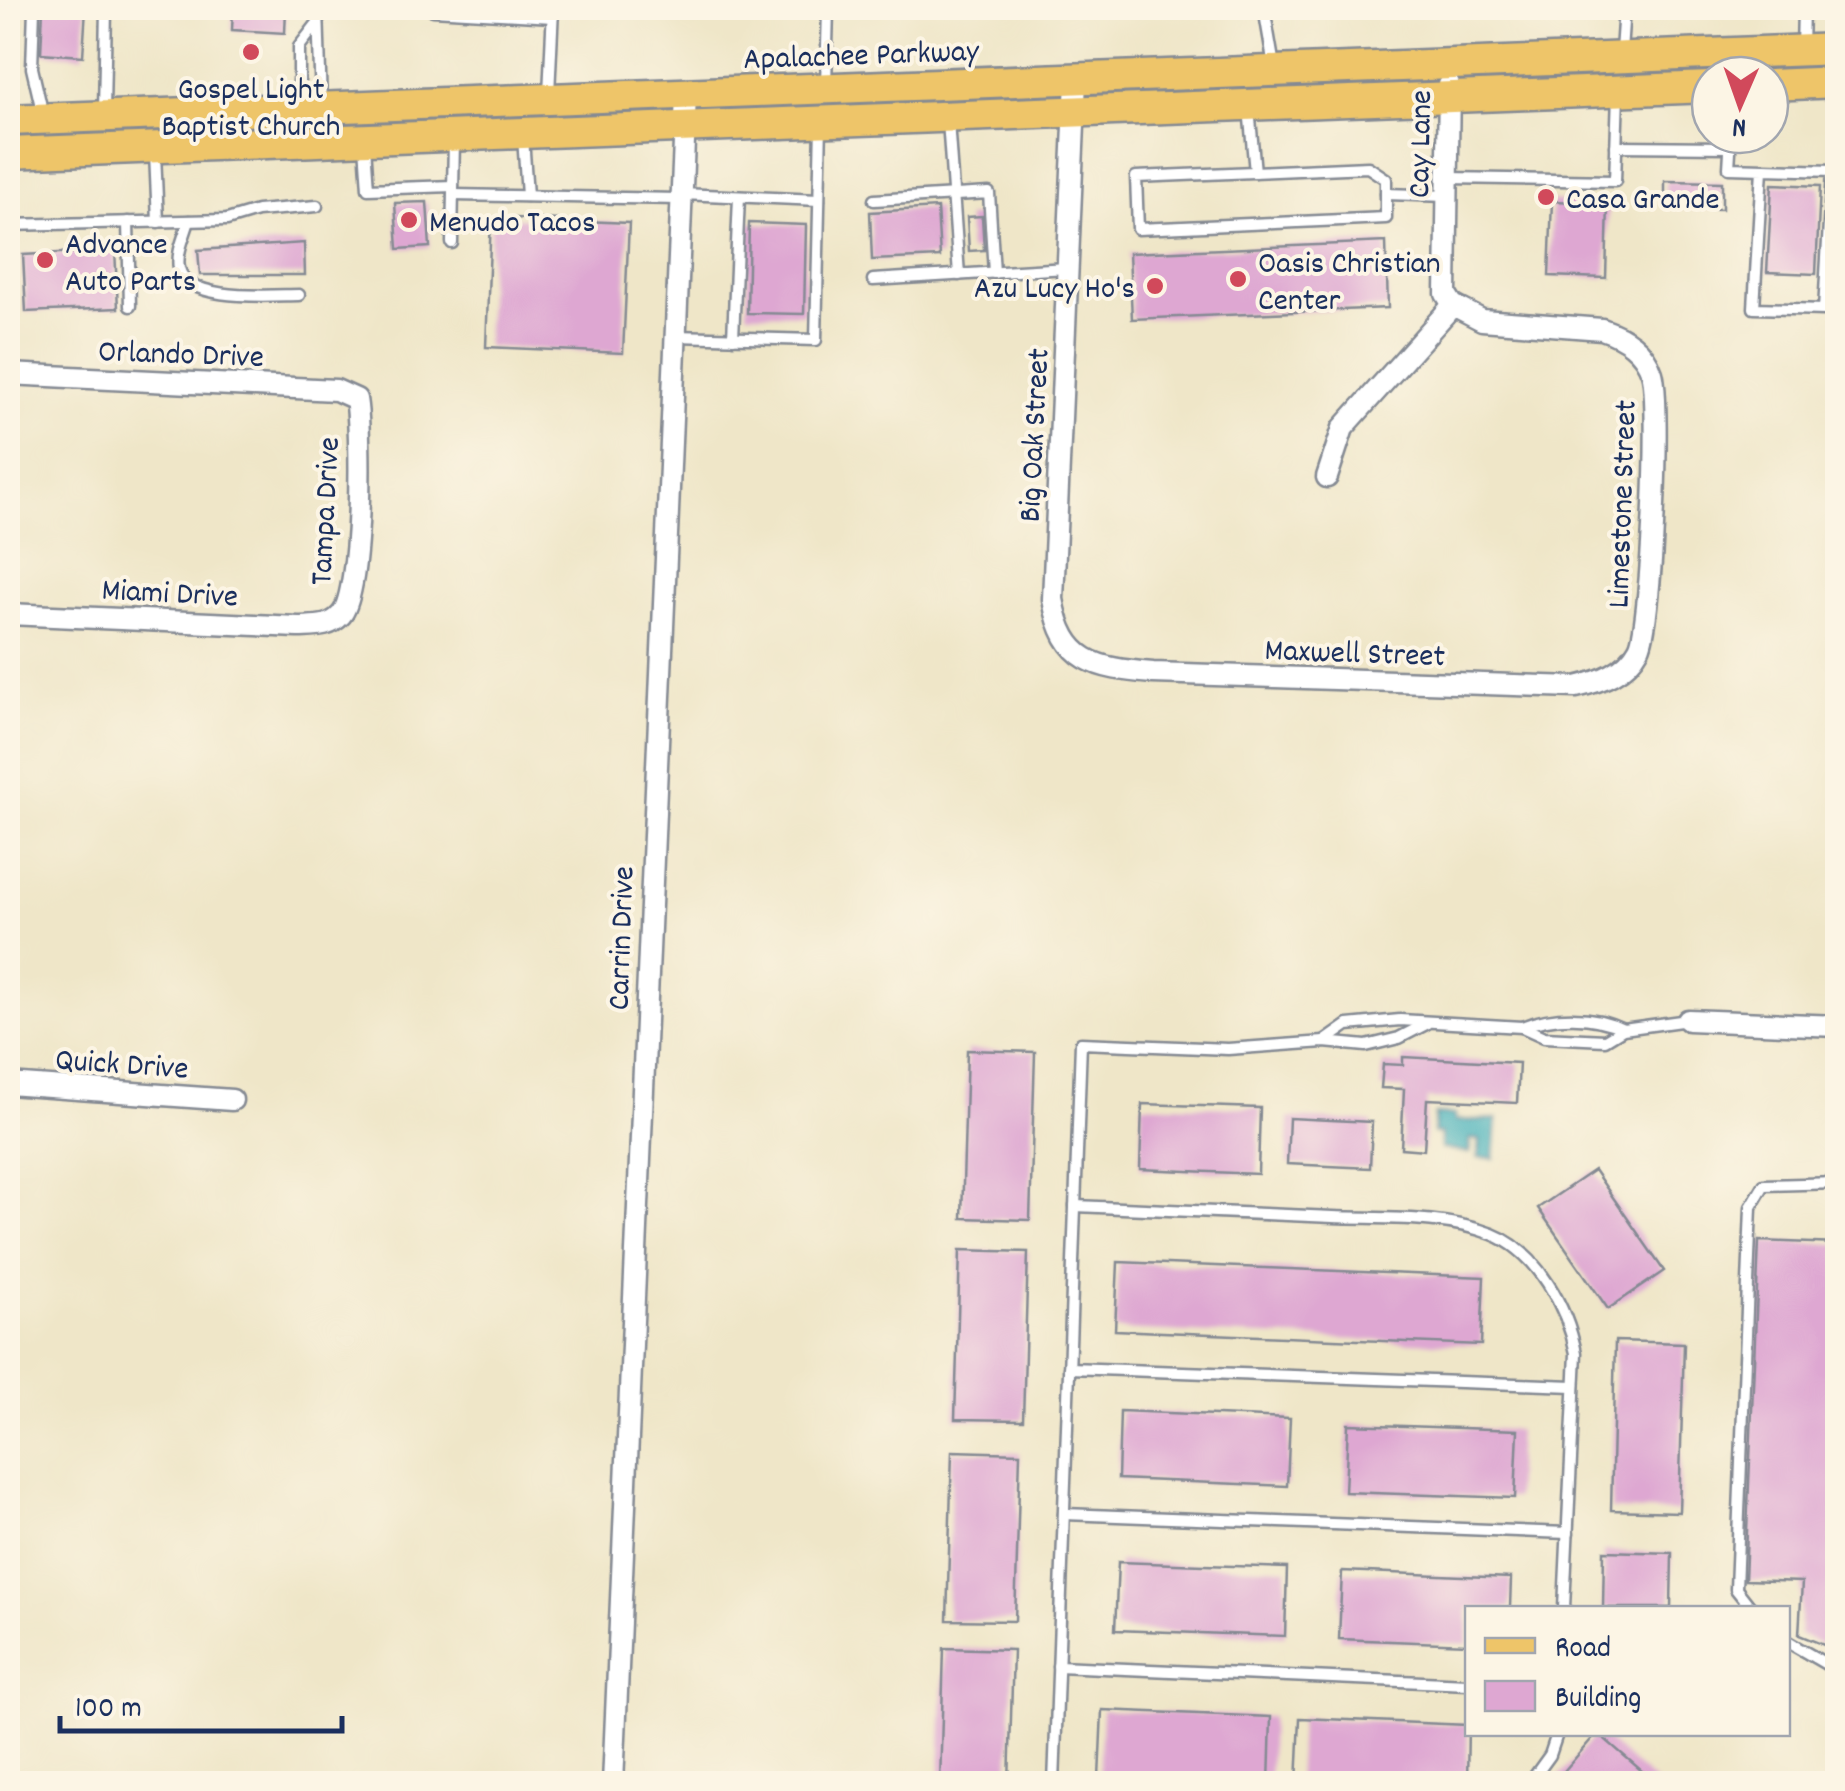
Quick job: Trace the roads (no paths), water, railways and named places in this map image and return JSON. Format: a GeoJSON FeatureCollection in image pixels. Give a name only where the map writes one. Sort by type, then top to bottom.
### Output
{"type":"FeatureCollection","features":[{"type":"Feature","properties":{"kind":"main road","name":"Apalachee Parkway"},"geometry":{"type":"LineString","coordinates":[[8,120],[1838,49]]}},
{"type":"Feature","properties":{"kind":"main road"},"geometry":{"type":"LineString","coordinates":[[1790,84],[1838,82]]}},
{"type":"Feature","properties":{"kind":"main road","name":"Apalachee Parkway"},"geometry":{"type":"LineString","coordinates":[[8,153],[1690,88]]}},
{"type":"Feature","properties":{"kind":"street","name":"Cay Lane"},"geometry":{"type":"LineString","coordinates":[[1449,64],[1446,294],[1454,305]]}},
{"type":"Feature","properties":{"kind":"street","name":"Big Oak Street"},"geometry":{"type":"LineString","coordinates":[[1076,80],[1054,599],[1060,630],[1088,662]]}},
{"type":"Feature","properties":{"kind":"street","name":"Carrin Drive"},"geometry":{"type":"LineString","coordinates":[[613,1784],[686,95]]}},
{"type":"Feature","properties":{"kind":"street"},"geometry":{"type":"LineString","coordinates":[[1327,476],[1343,428],[1454,305]]}},
{"type":"Feature","properties":{"kind":"street","name":"Limestone Street"},"geometry":{"type":"LineString","coordinates":[[1454,305],[1482,320],[1602,329],[1619,334],[1634,345],[1652,374],[1646,625],[1632,659],[1618,672]]}},
{"type":"Feature","properties":{"kind":"street","name":"Orlando Drive"},"geometry":{"type":"LineString","coordinates":[[8,374],[295,386],[351,395]]}},
{"type":"Feature","properties":{"kind":"street","name":"Tampa Drive"},"geometry":{"type":"LineString","coordinates":[[330,624],[348,604],[356,558],[358,411],[351,395]]}},
{"type":"Feature","properties":{"kind":"street","name":"Miami Drive"},"geometry":{"type":"LineString","coordinates":[[8,614],[298,627],[330,624]]}},
{"type":"Feature","properties":{"kind":"street","name":"Maxwell Street"},"geometry":{"type":"LineString","coordinates":[[1088,662],[1152,674],[1560,688],[1597,682],[1618,672]]}},
{"type":"Feature","properties":{"kind":"street"},"geometry":{"type":"LineString","coordinates":[[1688,1020],[1838,1026]]}},
{"type":"Feature","properties":{"kind":"street","name":"Quick Drive"},"geometry":{"type":"LineString","coordinates":[[8,1084],[232,1100]]}},
{"type":"Feature","properties":{"kind":"lane"},"geometry":{"type":"LineString","coordinates":[[34,8],[32,68],[44,119]]}},
{"type":"Feature","properties":{"kind":"lane"},"geometry":{"type":"LineString","coordinates":[[104,117],[106,8]]}},
{"type":"Feature","properties":{"kind":"lane"},"geometry":{"type":"LineString","coordinates":[[310,109],[318,8]]}},
{"type":"Feature","properties":{"kind":"lane"},"geometry":{"type":"LineString","coordinates":[[826,90],[828,8]]}},
{"type":"Feature","properties":{"kind":"lane"},"geometry":{"type":"LineString","coordinates":[[1264,8],[1276,72]]}},
{"type":"Feature","properties":{"kind":"lane"},"geometry":{"type":"LineString","coordinates":[[1621,58],[1624,8]]}},
{"type":"Feature","properties":{"kind":"lane"},"geometry":{"type":"LineString","coordinates":[[1802,8],[1802,50]]}},
{"type":"Feature","properties":{"kind":"lane"},"geometry":{"type":"LineString","coordinates":[[433,10],[553,12],[548,100]]}},
{"type":"Feature","properties":{"kind":"lane"},"geometry":{"type":"LineString","coordinates":[[310,109],[299,48],[317,24]]}},
{"type":"Feature","properties":{"kind":"lane"},"geometry":{"type":"LineString","coordinates":[[1386,194],[1447,187],[1614,181],[1618,91]]}},
{"type":"Feature","properties":{"kind":"lane"},"geometry":{"type":"LineString","coordinates":[[1249,105],[1255,172]]}},
{"type":"Feature","properties":{"kind":"lane"},"geometry":{"type":"LineString","coordinates":[[948,117],[958,275]]}},
{"type":"Feature","properties":{"kind":"lane"},"geometry":{"type":"LineString","coordinates":[[674,336],[816,340],[821,122]]}},
{"type":"Feature","properties":{"kind":"lane"},"geometry":{"type":"LineString","coordinates":[[523,133],[527,196]]}},
{"type":"Feature","properties":{"kind":"lane"},"geometry":{"type":"LineString","coordinates":[[452,244],[454,136]]}},
{"type":"Feature","properties":{"kind":"lane"},"geometry":{"type":"LineString","coordinates":[[364,139],[368,189],[527,196],[819,200]]}},
{"type":"Feature","properties":{"kind":"lane"},"geometry":{"type":"LineString","coordinates":[[1616,146],[1690,143]]}},
{"type":"Feature","properties":{"kind":"lane"},"geometry":{"type":"LineString","coordinates":[[155,147],[158,222]]}},
{"type":"Feature","properties":{"kind":"lane"},"geometry":{"type":"LineString","coordinates":[[1730,155],[1729,168],[1832,171],[1824,310],[1754,308],[1762,169]]}},
{"type":"Feature","properties":{"kind":"lane"},"geometry":{"type":"LineString","coordinates":[[1368,167],[1386,179],[1386,218],[1138,229],[1136,177],[1255,172],[1368,167]]}},
{"type":"Feature","properties":{"kind":"lane"},"geometry":{"type":"LineString","coordinates":[[874,200],[989,193],[994,273]]}},
{"type":"Feature","properties":{"kind":"lane"},"geometry":{"type":"LineString","coordinates":[[734,338],[739,197]]}},
{"type":"Feature","properties":{"kind":"lane"},"geometry":{"type":"LineString","coordinates":[[8,225],[189,221],[317,206]]}},
{"type":"Feature","properties":{"kind":"lane"},"geometry":{"type":"LineString","coordinates":[[189,221],[178,260],[182,276],[189,282],[233,295],[298,294]]}},
{"type":"Feature","properties":{"kind":"lane"},"geometry":{"type":"LineString","coordinates":[[128,222],[130,306]]}},
{"type":"Feature","properties":{"kind":"lane"},"geometry":{"type":"LineString","coordinates":[[873,280],[1070,268]]}},
{"type":"Feature","properties":{"kind":"lane"},"geometry":{"type":"LineString","coordinates":[[1522,1027],[1544,1018],[1606,1021],[1623,1029]]}},
{"type":"Feature","properties":{"kind":"lane"},"geometry":{"type":"LineString","coordinates":[[1324,1042],[1348,1025],[1400,1020],[1522,1027],[1544,1037],[1605,1040],[1623,1029],[1688,1020]]}},
{"type":"Feature","properties":{"kind":"lane"},"geometry":{"type":"LineString","coordinates":[[1054,1784],[1081,1044],[1228,1048],[1324,1042],[1366,1046],[1399,1038],[1426,1024]]}},
{"type":"Feature","properties":{"kind":"lane"},"geometry":{"type":"LineString","coordinates":[[1749,1606],[1736,1590],[1751,1207],[1764,1185],[1838,1183]]}},
{"type":"Feature","properties":{"kind":"lane"},"geometry":{"type":"LineString","coordinates":[[1075,1206],[1425,1221],[1493,1234],[1535,1268],[1564,1311],[1576,1353],[1564,1606]]}},
{"type":"Feature","properties":{"kind":"lane"},"geometry":{"type":"LineString","coordinates":[[1069,1368],[1574,1386]]}},
{"type":"Feature","properties":{"kind":"lane"},"geometry":{"type":"LineString","coordinates":[[1064,1514],[1568,1533]]}},
{"type":"Feature","properties":{"kind":"lane"},"geometry":{"type":"LineString","coordinates":[[1790,1643],[1838,1671]]}},
{"type":"Feature","properties":{"kind":"lane"},"geometry":{"type":"LineString","coordinates":[[1058,1666],[1465,1684]]}},
{"type":"Feature","properties":{"kind":"lane"},"geometry":{"type":"LineString","coordinates":[[1529,1784],[1550,1755],[1557,1736]]}},
{"type":"Feature","properties":{"kind":"water"},"geometry":{"type":"Polygon","coordinates":[[[1435,1114],[1455,1115],[1455,1121],[1497,1119],[1494,1158],[1478,1157],[1479,1140],[1470,1139],[1469,1153],[1441,1148],[1441,1134],[1433,1133],[1435,1114]]]}},
{"type":"Feature","properties":{"kind":"place","name":"Gospel Light Baptist Church"},"geometry":{"type":"Point","coordinates":[251,52]}},
{"type":"Feature","properties":{"kind":"place","name":"Casa Grande"},"geometry":{"type":"Point","coordinates":[1546,197]}},
{"type":"Feature","properties":{"kind":"place","name":"Menudo Tacos"},"geometry":{"type":"Point","coordinates":[409,220]}},
{"type":"Feature","properties":{"kind":"place","name":"Advance Auto Parts"},"geometry":{"type":"Point","coordinates":[45,260]}},
{"type":"Feature","properties":{"kind":"place","name":"Oasis Christian Center"},"geometry":{"type":"Point","coordinates":[1238,279]}},
{"type":"Feature","properties":{"kind":"place","name":"Azu Lucy Ho's"},"geometry":{"type":"Point","coordinates":[1155,286]}}]}
